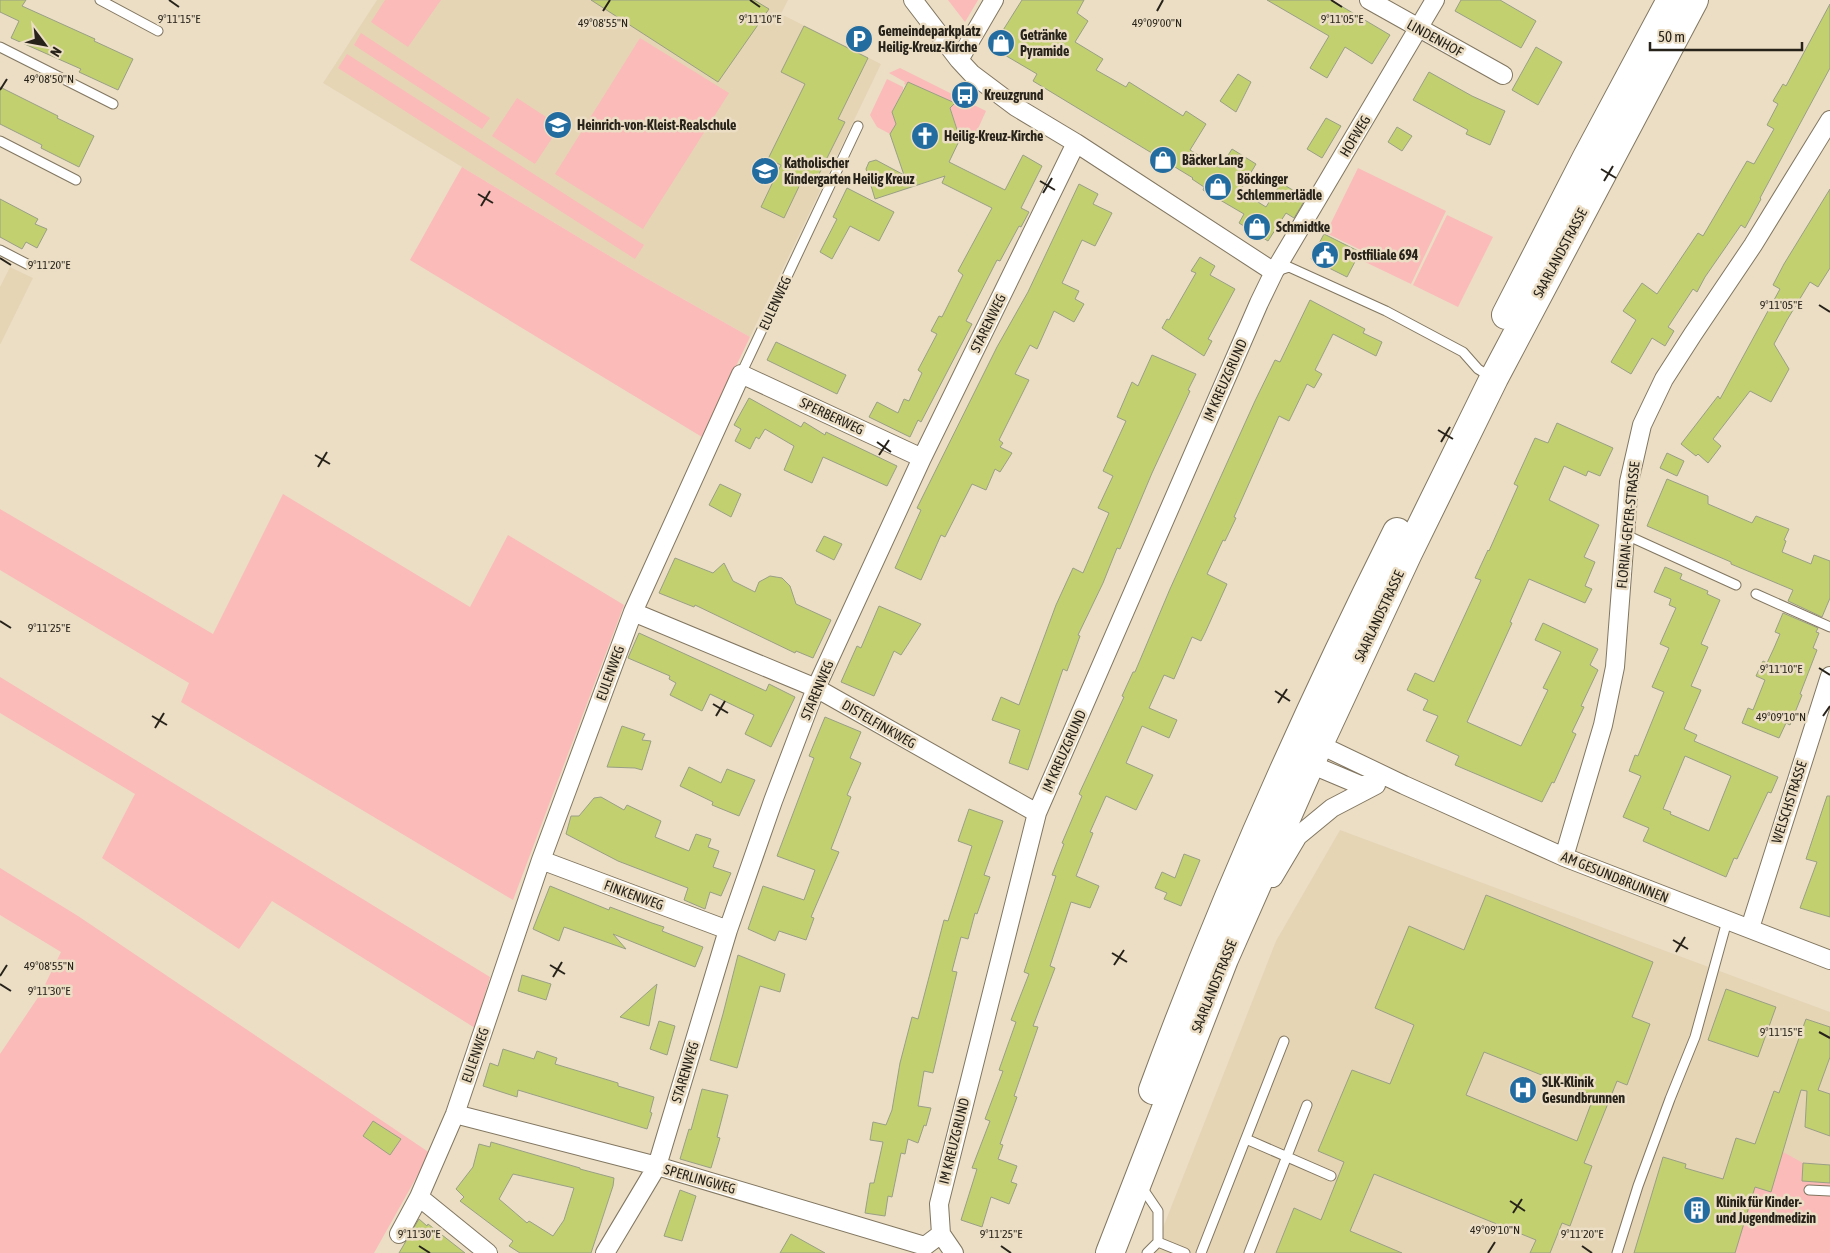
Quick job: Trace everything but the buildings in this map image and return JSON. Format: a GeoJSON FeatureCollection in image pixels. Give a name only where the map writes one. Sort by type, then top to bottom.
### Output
{"type":"FeatureCollection","features":[{"type":"Feature","properties":{"kind":"main road","name":"SAARLANDSTRASSE"},"geometry":{"type":"LineString","coordinates":[[1486,374],[1586,159],[1671,0]]}},
{"type":"Feature","properties":{"kind":"main road","name":"SAARLANDSTRASSE"},"geometry":{"type":"LineString","coordinates":[[1110,1253],[1224,959],[1389,547],[1694,0]]}},
{"type":"Feature","properties":{"kind":"main road","name":"SAARLANDSTRASSE"},"geometry":{"type":"LineString","coordinates":[[1091,1253],[1184,1007],[1233,889],[1310,747]]}},
{"type":"Feature","properties":{"kind":"street"},"geometry":{"type":"LineString","coordinates":[[913,0],[972,74],[1016,107],[1274,272]]}},
{"type":"Feature","properties":{"kind":"street"},"geometry":{"type":"LineString","coordinates":[[959,60],[994,0]]}},
{"type":"Feature","properties":{"kind":"street","name":"LINDENHOF"},"geometry":{"type":"LineString","coordinates":[[1368,0],[1503,75]]}},
{"type":"Feature","properties":{"kind":"street","name":"HOFWEG"},"geometry":{"type":"LineString","coordinates":[[1274,272],[1435,0]]}},
{"type":"Feature","properties":{"kind":"street","name":"FLORIAN-GEYER-STRASSE"},"geometry":{"type":"LineString","coordinates":[[1564,857],[1603,724],[1615,667],[1624,534],[1630,482],[1642,425],[1664,379],[1753,245],[1830,120]]}},
{"type":"Feature","properties":{"kind":"street","name":"STARENWEG"},"geometry":{"type":"LineString","coordinates":[[605,1253],[657,1166],[728,930],[773,800],[816,688],[922,458],[1076,144]]}},
{"type":"Feature","properties":{"kind":"street","name":"IM KREUZGRUND"},"geometry":{"type":"LineString","coordinates":[[941,1234],[939,1204],[945,1177],[1037,813],[1274,272]]}},
{"type":"Feature","properties":{"kind":"street","name":"SPERBERWEG"},"geometry":{"type":"LineString","coordinates":[[741,374],[922,458]]}},
{"type":"Feature","properties":{"kind":"street","name":"EULENWEG"},"geometry":{"type":"LineString","coordinates":[[399,1234],[419,1197],[455,1114],[541,860],[633,612],[741,374]]}},
{"type":"Feature","properties":{"kind":"street","name":"DISTELFINKWEG"},"geometry":{"type":"LineString","coordinates":[[633,612],[816,688],[1037,813]]}},
{"type":"Feature","properties":{"kind":"street","name":"WELSCHSTRASSE"},"geometry":{"type":"LineString","coordinates":[[1750,928],[1830,676]]}},
{"type":"Feature","properties":{"kind":"street","name":"AM GESUNDBRUNNEN"},"geometry":{"type":"LineString","coordinates":[[1310,747],[1322,770],[1360,785],[1404,786]]}},
{"type":"Feature","properties":{"kind":"street","name":"AM GESUNDBRUNNEN"},"geometry":{"type":"LineString","coordinates":[[1310,747],[1404,786],[1564,857],[1830,960]]}},
{"type":"Feature","properties":{"kind":"street","name":"AM GESUNDBRUNNEN"},"geometry":{"type":"LineString","coordinates":[[1224,959],[1247,930],[1280,863],[1298,836],[1332,808],[1376,785]]}},
{"type":"Feature","properties":{"kind":"street","name":"FINKENWEG"},"geometry":{"type":"LineString","coordinates":[[541,860],[728,930]]}},
{"type":"Feature","properties":{"kind":"street","name":"SPERLINGWEG"},"geometry":{"type":"LineString","coordinates":[[455,1114],[657,1166],[925,1246],[941,1234]]}},
{"type":"Feature","properties":{"kind":"street"},"geometry":{"type":"LineString","coordinates":[[419,1197],[488,1253]]}},
{"type":"Feature","properties":{"kind":"street"},"geometry":{"type":"LineString","coordinates":[[941,1234],[954,1253]]}},
{"type":"Feature","properties":{"kind":"lane"},"geometry":{"type":"LineString","coordinates":[[100,0],[158,31]]}},
{"type":"Feature","properties":{"kind":"lane"},"geometry":{"type":"LineString","coordinates":[[0,47],[113,104]]}},
{"type":"Feature","properties":{"kind":"lane","name":"EULENWEG"},"geometry":{"type":"LineString","coordinates":[[741,374],[858,126]]}},
{"type":"Feature","properties":{"kind":"lane"},"geometry":{"type":"LineString","coordinates":[[0,140],[76,180]]}},
{"type":"Feature","properties":{"kind":"lane"},"geometry":{"type":"LineString","coordinates":[[0,250],[29,265]]}},
{"type":"Feature","properties":{"kind":"lane"},"geometry":{"type":"LineString","coordinates":[[1274,272],[1289,267],[1386,311],[1462,352],[1486,374]]}},
{"type":"Feature","properties":{"kind":"lane"},"geometry":{"type":"LineString","coordinates":[[1624,534],[1736,585]]}},
{"type":"Feature","properties":{"kind":"lane"},"geometry":{"type":"LineString","coordinates":[[1756,594],[1830,626]]}},
{"type":"Feature","properties":{"kind":"lane"},"geometry":{"type":"LineString","coordinates":[[1617,1253],[1638,1186],[1670,1099],[1696,1037],[1727,921]]}},
{"type":"Feature","properties":{"kind":"lane"},"geometry":{"type":"LineString","coordinates":[[1201,1253],[1284,1041]]}},
{"type":"Feature","properties":{"kind":"lane"},"geometry":{"type":"LineString","coordinates":[[1249,1253],[1307,1105]]}},
{"type":"Feature","properties":{"kind":"lane"},"geometry":{"type":"LineString","coordinates":[[1246,1139],[1331,1176]]}},
{"type":"Feature","properties":{"kind":"lane"},"geometry":{"type":"LineString","coordinates":[[1138,1182],[1158,1211],[1158,1242],[1147,1253]]}},
{"type":"Feature","properties":{"kind":"lane"},"geometry":{"type":"LineString","coordinates":[[1809,1190],[1830,1192]]}},
{"type":"Feature","properties":{"kind":"lane"},"geometry":{"type":"LineString","coordinates":[[1158,1242],[1185,1253]]}},
{"type":"Feature","properties":{"kind":"shaded area","name":"Heinrich-von-Kleist-Realschule"},"geometry":{"type":"Polygon","coordinates":[[[377,0],[788,0],[781,14],[881,64],[750,337],[646,278],[323,83],[377,0]]]}},
{"type":"Feature","properties":{"kind":"shaded area"},"geometry":{"type":"Polygon","coordinates":[[[385,0],[441,0],[408,47],[371,22],[385,0]]]}},
{"type":"Feature","properties":{"kind":"shaded area"},"geometry":{"type":"Polygon","coordinates":[[[948,0],[978,0],[965,22],[948,0]]]}},
{"type":"Feature","properties":{"kind":"shaded area"},"geometry":{"type":"Polygon","coordinates":[[[361,33],[490,118],[482,129],[354,45],[361,33]]]}},
{"type":"Feature","properties":{"kind":"shaded area"},"geometry":{"type":"Polygon","coordinates":[[[640,38],[729,93],[643,229],[555,174],[640,38]]]}},
{"type":"Feature","properties":{"kind":"shaded area"},"geometry":{"type":"Polygon","coordinates":[[[347,54],[644,245],[635,259],[338,68],[347,54]]]}},
{"type":"Feature","properties":{"kind":"shaded area"},"geometry":{"type":"Polygon","coordinates":[[[900,68],[986,111],[971,144],[960,139],[948,100],[908,82],[906,85],[904,84],[905,82],[889,73],[900,68]]]}},
{"type":"Feature","properties":{"kind":"shaded area"},"geometry":{"type":"Polygon","coordinates":[[[887,79],[903,87],[892,112],[896,124],[890,134],[877,127],[870,115],[887,79]]]}},
{"type":"Feature","properties":{"kind":"shaded area"},"geometry":{"type":"Polygon","coordinates":[[[517,98],[560,126],[535,164],[492,136],[517,98]]]}},
{"type":"Feature","properties":{"kind":"shaded area"},"geometry":{"type":"Polygon","coordinates":[[[462,167],[646,278],[750,337],[702,437],[410,260],[462,167]]]}},
{"type":"Feature","properties":{"kind":"shaded area"},"geometry":{"type":"Polygon","coordinates":[[[1358,168],[1446,211],[1411,284],[1361,260],[1365,252],[1326,233],[1358,168]]]}},
{"type":"Feature","properties":{"kind":"shaded area"},"geometry":{"type":"Polygon","coordinates":[[[1447,215],[1493,237],[1458,307],[1413,285],[1447,215]]]}},
{"type":"Feature","properties":{"kind":"shaded area"},"geometry":{"type":"Polygon","coordinates":[[[10,267],[33,278],[0,345],[0,287],[10,267]]]}},
{"type":"Feature","properties":{"kind":"shaded area"},"geometry":{"type":"Polygon","coordinates":[[[283,494],[470,607],[508,535],[624,605],[513,900],[181,702],[189,683],[0,570],[0,509],[213,634],[283,494]]]}},
{"type":"Feature","properties":{"kind":"shaded area"},"geometry":{"type":"Polygon","coordinates":[[[0,677],[490,977],[475,1028],[272,901],[239,949],[102,858],[135,794],[0,713],[0,677]]]}},
{"type":"Feature","properties":{"kind":"shaded area","name":"SLK-Klinik Gesundbrunnen"},"geometry":{"type":"Polygon","coordinates":[[[1340,830],[1830,1012],[1830,1253],[1153,1253],[1276,941],[1340,830]]]}},
{"type":"Feature","properties":{"kind":"shaded area"},"geometry":{"type":"Polygon","coordinates":[[[0,868],[78,916],[430,1153],[374,1253],[0,1253],[0,1054],[41,993],[61,952],[0,915],[0,868]]]}},
{"type":"Feature","properties":{"kind":"shaded area"},"geometry":{"type":"Polygon","coordinates":[[[1783,1152],[1803,1163],[1802,1181],[1830,1183],[1830,1253],[1735,1253],[1755,1187],[1771,1192],[1783,1152]]]}},
{"type":"Feature","properties":{"kind":"place","name":"Gemeindeparkplatz Heilig-Kreuz-Kirche"},"geometry":{"type":"Point","coordinates":[859,39]}},
{"type":"Feature","properties":{"kind":"place","name":"Getränke Pyramide"},"geometry":{"type":"Point","coordinates":[1001,43]}},
{"type":"Feature","properties":{"kind":"place","name":"Kreuzgrund"},"geometry":{"type":"Point","coordinates":[965,95]}},
{"type":"Feature","properties":{"kind":"place","name":"Heinrich-von-Kleist-Realschule"},"geometry":{"type":"Point","coordinates":[558,125]}},
{"type":"Feature","properties":{"kind":"place","name":"Heilig-Kreuz-Kirche"},"geometry":{"type":"Point","coordinates":[925,136]}},
{"type":"Feature","properties":{"kind":"place","name":"Bäcker Lang"},"geometry":{"type":"Point","coordinates":[1163,160]}},
{"type":"Feature","properties":{"kind":"place","name":"Katholischer Kindergarten Heilig Kreuz"},"geometry":{"type":"Point","coordinates":[765,171]}},
{"type":"Feature","properties":{"kind":"place","name":"Böckinger Schlemmerlädle"},"geometry":{"type":"Point","coordinates":[1218,187]}},
{"type":"Feature","properties":{"kind":"place","name":"Schmidtke"},"geometry":{"type":"Point","coordinates":[1257,227]}},
{"type":"Feature","properties":{"kind":"place","name":"Postfiliale 694"},"geometry":{"type":"Point","coordinates":[1325,255]}},
{"type":"Feature","properties":{"kind":"place","name":"SLK-Klinik Gesundbrunnen"},"geometry":{"type":"Point","coordinates":[1523,1090]}},
{"type":"Feature","properties":{"kind":"place","name":"Klinik für Kinder- und Jugendmedizin"},"geometry":{"type":"Point","coordinates":[1697,1210]}}]}
